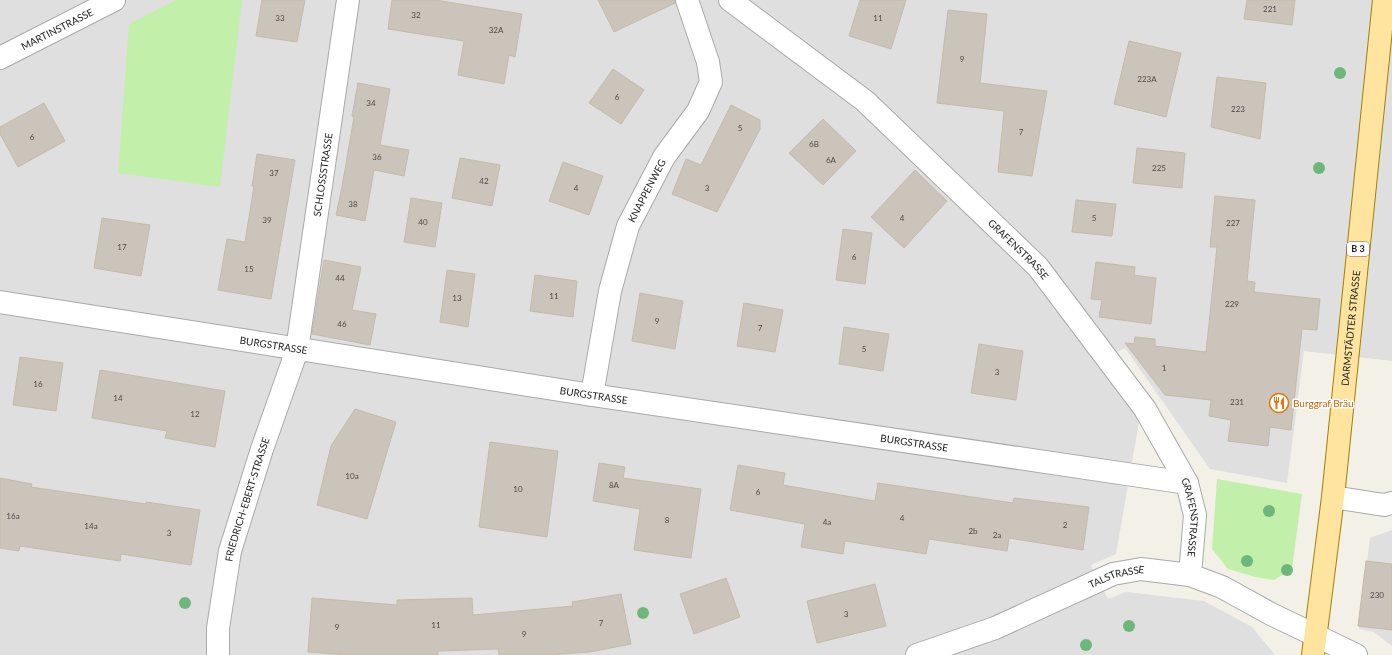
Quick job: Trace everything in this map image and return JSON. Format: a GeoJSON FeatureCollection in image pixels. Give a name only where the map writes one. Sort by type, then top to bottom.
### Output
{"type":"FeatureCollection","features":[{"type":"Feature","properties":{"kind":"main road","name":"DARMSTÄDTER STRASSE"},"geometry":{"type":"LineString","coordinates":[[1315,645],[1333,497],[1384,0]]}},
{"type":"Feature","properties":{"kind":"street","name":"MARTINSTRASSE"},"geometry":{"type":"LineString","coordinates":[[0,58],[114,0]]}},
{"type":"Feature","properties":{"kind":"street","name":"SCHLOSSSTRASSE"},"geometry":{"type":"LineString","coordinates":[[297,350],[348,0]]}},
{"type":"Feature","properties":{"kind":"street","name":"KNAPPENWEG"},"geometry":{"type":"LineString","coordinates":[[592,395],[610,291],[628,226],[664,157],[698,111],[711,82],[708,62],[687,0]]}},
{"type":"Feature","properties":{"kind":"street","name":"GRAFENSTRASSE"},"geometry":{"type":"LineString","coordinates":[[730,0],[865,101],[1038,267],[1145,409],[1187,482],[1195,515],[1190,575]]}},
{"type":"Feature","properties":{"kind":"street","name":"BURGSTRASSE"},"geometry":{"type":"LineString","coordinates":[[0,302],[297,350],[592,395],[1187,482]]}},
{"type":"Feature","properties":{"kind":"street","name":"FRIEDRICH-EBERT-STRASSE"},"geometry":{"type":"LineString","coordinates":[[218,655],[218,628],[230,551],[262,449],[297,350]]}},
{"type":"Feature","properties":{"kind":"street"},"geometry":{"type":"LineString","coordinates":[[1333,497],[1384,505],[1392,504]]}},
{"type":"Feature","properties":{"kind":"street","name":"TALSTRASSE"},"geometry":{"type":"LineString","coordinates":[[916,655],[995,628],[1114,574],[1141,569],[1190,575],[1222,587],[1271,614],[1315,645],[1356,655]]}},
{"type":"Feature","properties":{"kind":"shaded area"},"geometry":{"type":"Polygon","coordinates":[[[0,0],[1392,0],[1392,361],[1304,351],[1287,483],[1210,469],[1125,348],[1100,361],[1140,416],[1116,554],[1091,565],[1108,599],[1126,592],[1204,601],[1252,627],[1275,655],[0,655],[0,0]]]}},
{"type":"Feature","properties":{"kind":"shaded area"},"geometry":{"type":"Polygon","coordinates":[[[1392,530],[1392,646],[1374,632],[1359,629],[1370,538],[1392,530]]]}},
{"type":"Feature","properties":{"kind":"green space"},"geometry":{"type":"Polygon","coordinates":[[[176,0],[242,0],[220,187],[118,173],[129,24],[176,0]]]}},
{"type":"Feature","properties":{"kind":"green space"},"geometry":{"type":"Polygon","coordinates":[[[1217,479],[1302,494],[1292,569],[1274,580],[1255,577],[1228,569],[1212,549],[1217,479]]]}},
{"type":"Feature","properties":{"kind":"building"},"geometry":{"type":"Polygon","coordinates":[[[262,0],[305,0],[297,42],[256,36],[262,0]]]}},
{"type":"Feature","properties":{"kind":"building"},"geometry":{"type":"Polygon","coordinates":[[[392,0],[435,0],[522,14],[515,57],[509,55],[504,84],[458,75],[464,41],[388,29],[392,0]]]}},
{"type":"Feature","properties":{"kind":"building"},"geometry":{"type":"Polygon","coordinates":[[[598,0],[675,0],[675,3],[614,32],[598,0]]]}},
{"type":"Feature","properties":{"kind":"building"},"geometry":{"type":"Polygon","coordinates":[[[860,0],[906,0],[891,49],[849,36],[860,0]]]}},
{"type":"Feature","properties":{"kind":"building"},"geometry":{"type":"Polygon","coordinates":[[[1247,0],[1295,0],[1292,25],[1244,19],[1247,0]]]}},
{"type":"Feature","properties":{"kind":"building"},"geometry":{"type":"Polygon","coordinates":[[[948,10],[987,14],[980,83],[1047,91],[1032,176],[998,172],[1004,111],[937,103],[948,10]]]}},
{"type":"Feature","properties":{"kind":"building"},"geometry":{"type":"Polygon","coordinates":[[[1129,41],[1181,53],[1166,117],[1114,104],[1129,41]]]}},
{"type":"Feature","properties":{"kind":"building"},"geometry":{"type":"Polygon","coordinates":[[[613,69],[644,90],[621,124],[589,103],[613,69]]]}},
{"type":"Feature","properties":{"kind":"building"},"geometry":{"type":"Polygon","coordinates":[[[1217,77],[1266,83],[1260,139],[1211,127],[1217,77]]]}},
{"type":"Feature","properties":{"kind":"building"},"geometry":{"type":"Polygon","coordinates":[[[358,83],[390,89],[380,145],[409,150],[404,176],[374,170],[365,221],[336,215],[354,117],[352,116],[358,83]]]}},
{"type":"Feature","properties":{"kind":"building"},"geometry":{"type":"Polygon","coordinates":[[[44,103],[65,141],[18,167],[0,134],[0,127],[44,103]]]}},
{"type":"Feature","properties":{"kind":"building"},"geometry":{"type":"Polygon","coordinates":[[[731,105],[760,120],[760,129],[717,212],[672,194],[686,159],[701,165],[731,105]]]}},
{"type":"Feature","properties":{"kind":"building"},"geometry":{"type":"Polygon","coordinates":[[[823,119],[856,151],[823,185],[789,153],[823,119]]]}},
{"type":"Feature","properties":{"kind":"building"},"geometry":{"type":"Polygon","coordinates":[[[1137,148],[1185,153],[1182,188],[1133,183],[1137,148]]]}},
{"type":"Feature","properties":{"kind":"building"},"geometry":{"type":"Polygon","coordinates":[[[257,154],[295,160],[271,299],[218,290],[227,239],[245,242],[254,186],[252,186],[257,154]]]}},
{"type":"Feature","properties":{"kind":"building"},"geometry":{"type":"Polygon","coordinates":[[[460,158],[500,165],[492,206],[452,198],[460,158]]]}},
{"type":"Feature","properties":{"kind":"building"},"geometry":{"type":"Polygon","coordinates":[[[563,162],[603,176],[589,215],[549,201],[563,162]]]}},
{"type":"Feature","properties":{"kind":"building"},"geometry":{"type":"Polygon","coordinates":[[[915,170],[947,201],[904,248],[871,217],[915,170]]]}},
{"type":"Feature","properties":{"kind":"building"},"geometry":{"type":"Polygon","coordinates":[[[1215,196],[1255,200],[1247,281],[1255,282],[1254,292],[1320,299],[1317,330],[1302,329],[1291,430],[1270,427],[1268,446],[1228,441],[1231,420],[1209,416],[1211,400],[1165,395],[1125,343],[1134,344],[1135,337],[1155,339],[1155,346],[1206,352],[1217,247],[1210,247],[1215,196]]]}},
{"type":"Feature","properties":{"kind":"building"},"geometry":{"type":"Polygon","coordinates":[[[411,198],[442,203],[435,247],[404,242],[411,198]]]}},
{"type":"Feature","properties":{"kind":"building"},"geometry":{"type":"Polygon","coordinates":[[[1076,200],[1116,204],[1112,236],[1072,232],[1076,200]]]}},
{"type":"Feature","properties":{"kind":"building"},"geometry":{"type":"Polygon","coordinates":[[[102,218],[150,225],[141,276],[94,268],[102,218]]]}},
{"type":"Feature","properties":{"kind":"building"},"geometry":{"type":"Polygon","coordinates":[[[843,229],[872,233],[865,284],[836,280],[843,229]]]}},
{"type":"Feature","properties":{"kind":"building"},"geometry":{"type":"Polygon","coordinates":[[[324,260],[361,267],[352,310],[376,314],[370,345],[312,334],[324,260]]]}},
{"type":"Feature","properties":{"kind":"building"},"geometry":{"type":"Polygon","coordinates":[[[1096,262],[1135,267],[1134,275],[1156,278],[1151,324],[1099,317],[1102,300],[1091,299],[1096,262]]]}},
{"type":"Feature","properties":{"kind":"building"},"geometry":{"type":"Polygon","coordinates":[[[447,270],[475,274],[468,327],[440,322],[447,270]]]}},
{"type":"Feature","properties":{"kind":"building"},"geometry":{"type":"Polygon","coordinates":[[[535,275],[577,281],[573,317],[530,311],[535,275]]]}},
{"type":"Feature","properties":{"kind":"building"},"geometry":{"type":"Polygon","coordinates":[[[640,293],[683,301],[675,349],[632,341],[640,293]]]}},
{"type":"Feature","properties":{"kind":"building"},"geometry":{"type":"Polygon","coordinates":[[[744,303],[783,310],[775,352],[737,346],[744,303]]]}},
{"type":"Feature","properties":{"kind":"building"},"geometry":{"type":"Polygon","coordinates":[[[844,327],[889,334],[883,371],[839,364],[844,327]]]}},
{"type":"Feature","properties":{"kind":"building"},"geometry":{"type":"Polygon","coordinates":[[[979,344],[1023,351],[1016,400],[971,393],[979,344]]]}},
{"type":"Feature","properties":{"kind":"building"},"geometry":{"type":"Polygon","coordinates":[[[20,357],[63,363],[56,411],[13,405],[20,357]]]}},
{"type":"Feature","properties":{"kind":"building"},"geometry":{"type":"Polygon","coordinates":[[[100,370],[225,391],[215,447],[165,438],[167,431],[92,418],[100,370]]]}},
{"type":"Feature","properties":{"kind":"building"},"geometry":{"type":"Polygon","coordinates":[[[355,409],[396,422],[367,519],[317,505],[331,446],[355,409]]]}},
{"type":"Feature","properties":{"kind":"building"},"geometry":{"type":"Polygon","coordinates":[[[490,442],[558,451],[547,537],[479,527],[490,442]]]}},
{"type":"Feature","properties":{"kind":"building"},"geometry":{"type":"Polygon","coordinates":[[[599,463],[625,467],[623,478],[701,489],[691,558],[634,550],[640,509],[593,501],[599,463]]]}},
{"type":"Feature","properties":{"kind":"building"},"geometry":{"type":"Polygon","coordinates":[[[738,465],[785,473],[783,485],[875,501],[878,483],[1013,503],[1014,498],[1089,507],[1083,550],[1009,538],[1007,551],[929,539],[926,554],[845,541],[843,554],[801,547],[805,524],[730,510],[738,465]]]}},
{"type":"Feature","properties":{"kind":"building"},"geometry":{"type":"Polygon","coordinates":[[[0,478],[32,484],[31,487],[146,504],[146,502],[200,510],[191,565],[121,554],[120,561],[20,546],[19,551],[0,548],[0,478]]]}},
{"type":"Feature","properties":{"kind":"building"},"geometry":{"type":"Polygon","coordinates":[[[1366,561],[1392,564],[1392,630],[1358,626],[1366,561]]]}},
{"type":"Feature","properties":{"kind":"building"},"geometry":{"type":"Polygon","coordinates":[[[726,578],[740,617],[694,634],[680,594],[726,578]]]}},
{"type":"Feature","properties":{"kind":"building"},"geometry":{"type":"Polygon","coordinates":[[[875,584],[886,626],[817,643],[807,601],[875,584]]]}},
{"type":"Feature","properties":{"kind":"building"},"geometry":{"type":"Polygon","coordinates":[[[621,594],[631,644],[590,652],[549,655],[499,655],[498,649],[438,651],[438,655],[345,655],[308,652],[312,598],[397,605],[397,600],[472,598],[473,615],[573,606],[572,602],[621,594]]]}},
{"type":"Feature","properties":{"kind":"place","name":"Burggraf Bräu"},"geometry":{"type":"Point","coordinates":[1279,403]}}]}
